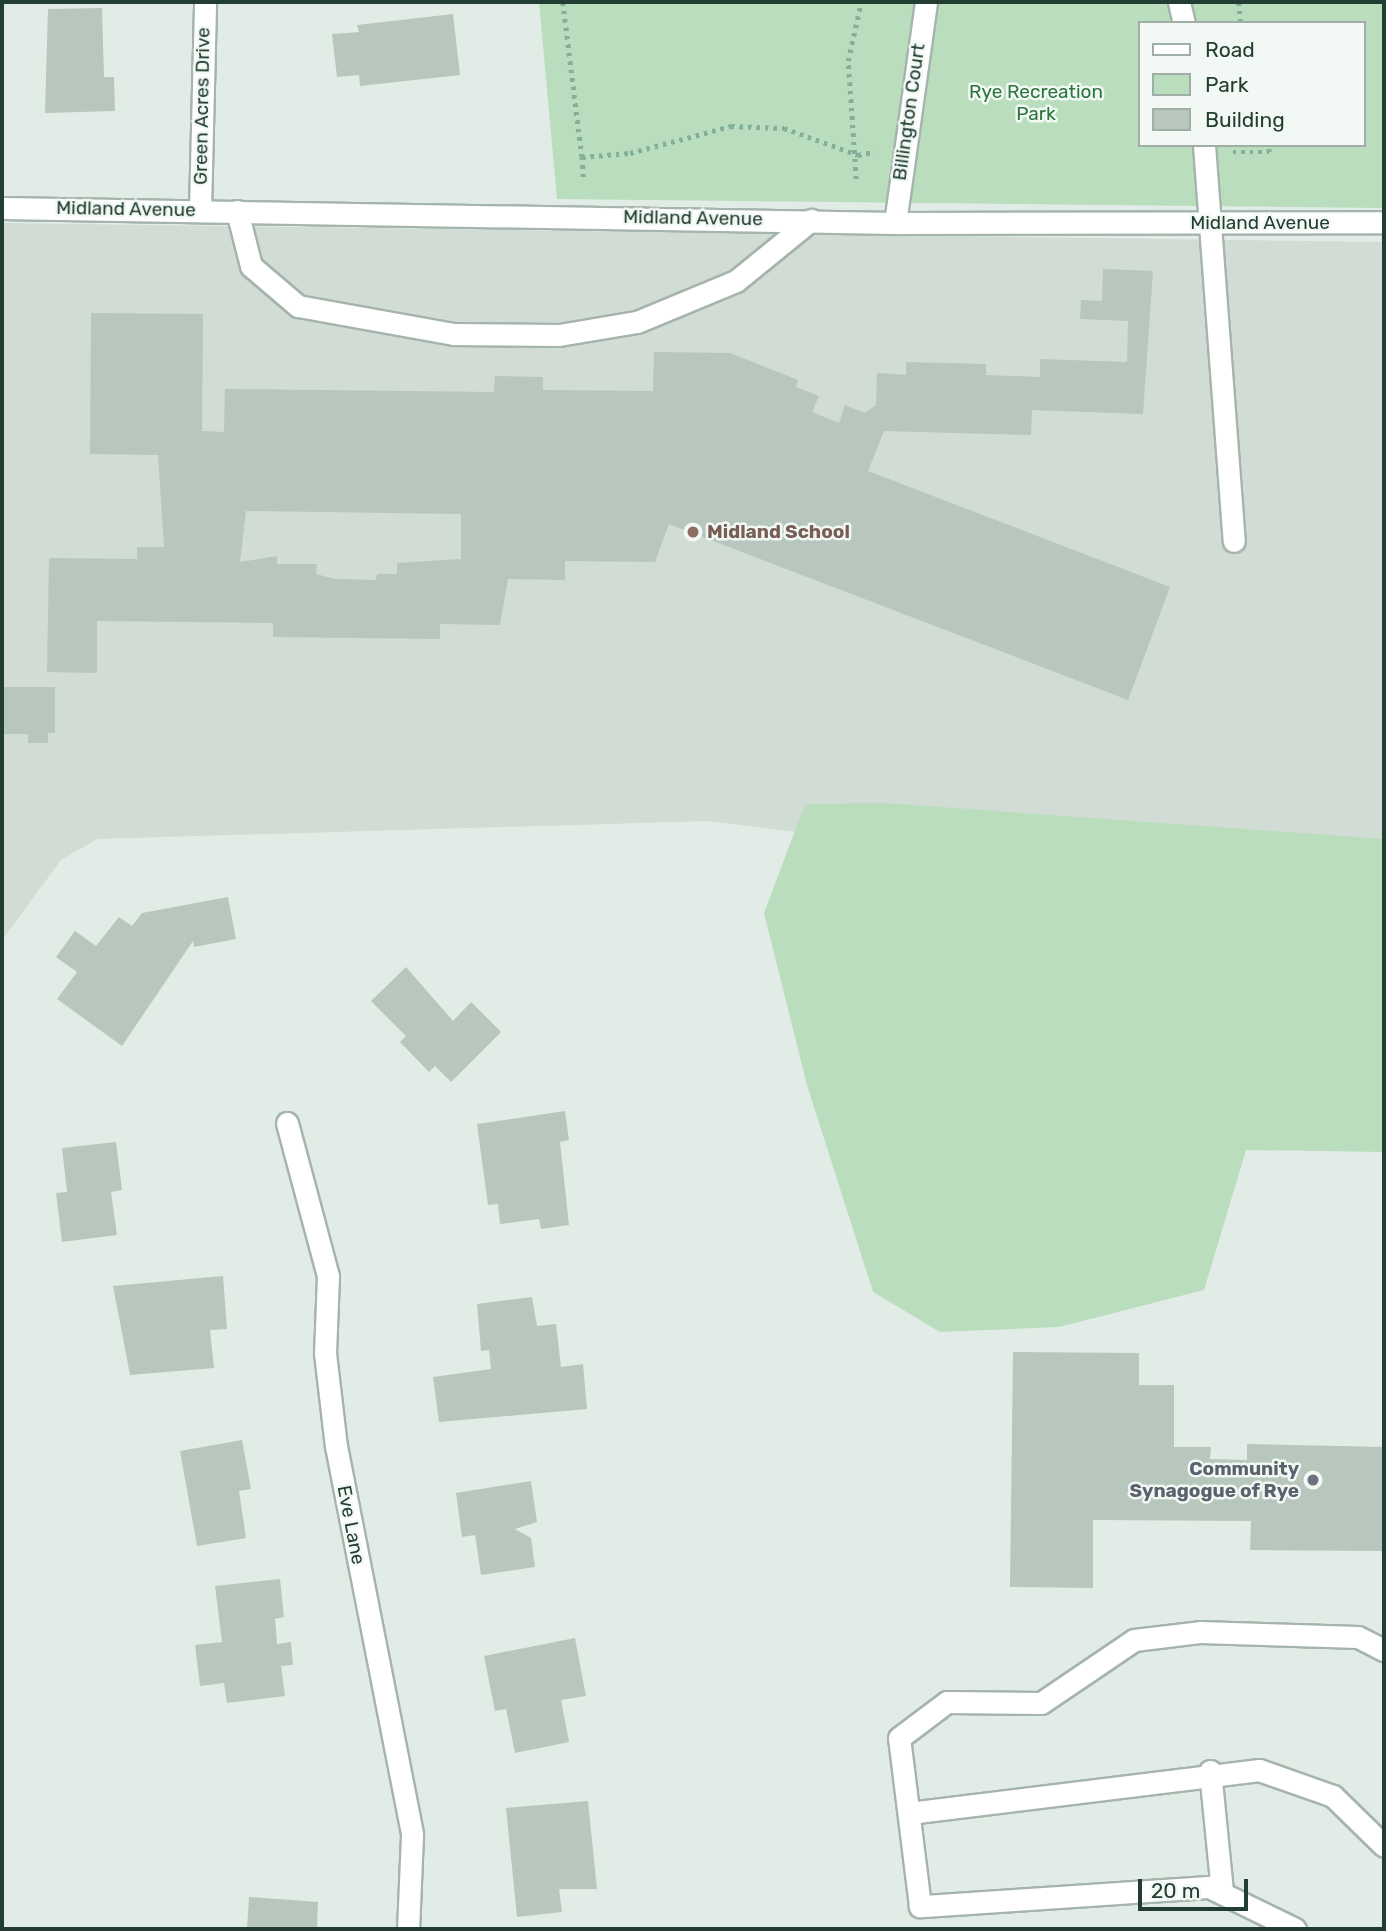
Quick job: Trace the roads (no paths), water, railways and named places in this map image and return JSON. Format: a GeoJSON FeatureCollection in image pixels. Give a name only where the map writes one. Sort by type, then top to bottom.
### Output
{"type":"FeatureCollection","features":[{"type":"Feature","properties":{"kind":"street","name":"Green Acres Drive"},"geometry":{"type":"LineString","coordinates":[[200,210],[205,2]]}},
{"type":"Feature","properties":{"kind":"street","name":"Billington Court"},"geometry":{"type":"LineString","coordinates":[[895,223],[926,2]]}},
{"type":"Feature","properties":{"kind":"street"},"geometry":{"type":"LineString","coordinates":[[1179,2],[1184,21]]}},
{"type":"Feature","properties":{"kind":"street"},"geometry":{"type":"LineString","coordinates":[[1205,147],[1214,223],[1234,541]]}},
{"type":"Feature","properties":{"kind":"street","name":"Midland Avenue"},"geometry":{"type":"LineString","coordinates":[[2,208],[895,223],[1384,222]]}},
{"type":"Feature","properties":{"kind":"street"},"geometry":{"type":"LineString","coordinates":[[237,211],[251,266],[298,306],[453,334],[559,335],[637,322],[736,281],[811,220]]}},
{"type":"Feature","properties":{"kind":"street","name":"Eve Lane"},"geometry":{"type":"LineString","coordinates":[[287,1123],[328,1276],[325,1353],[336,1446],[412,1835],[408,1929]]}},
{"type":"Feature","properties":{"kind":"street"},"geometry":{"type":"LineString","coordinates":[[1295,1929],[1209,1887],[920,1906],[899,1738],[947,1702],[1041,1703],[1134,1640],[1200,1632],[1358,1637],[1384,1650]]}},
{"type":"Feature","properties":{"kind":"street"},"geometry":{"type":"LineString","coordinates":[[908,1813],[1210,1771],[1259,1770],[1333,1796],[1384,1846]]}},
{"type":"Feature","properties":{"kind":"street"},"geometry":{"type":"LineString","coordinates":[[1210,1771],[1222,1892]]}},
{"type":"Feature","properties":{"kind":"place","name":"Midland School"},"geometry":{"type":"Point","coordinates":[693,532]}},
{"type":"Feature","properties":{"kind":"place","name":"Community Synagogue of Rye"},"geometry":{"type":"Point","coordinates":[1313,1480]}},
{"type":"Feature","properties":{"kind":"park label","name":"Rye Recreation Park"},"geometry":{"type":"Point","coordinates":[1036,103]}}]}
